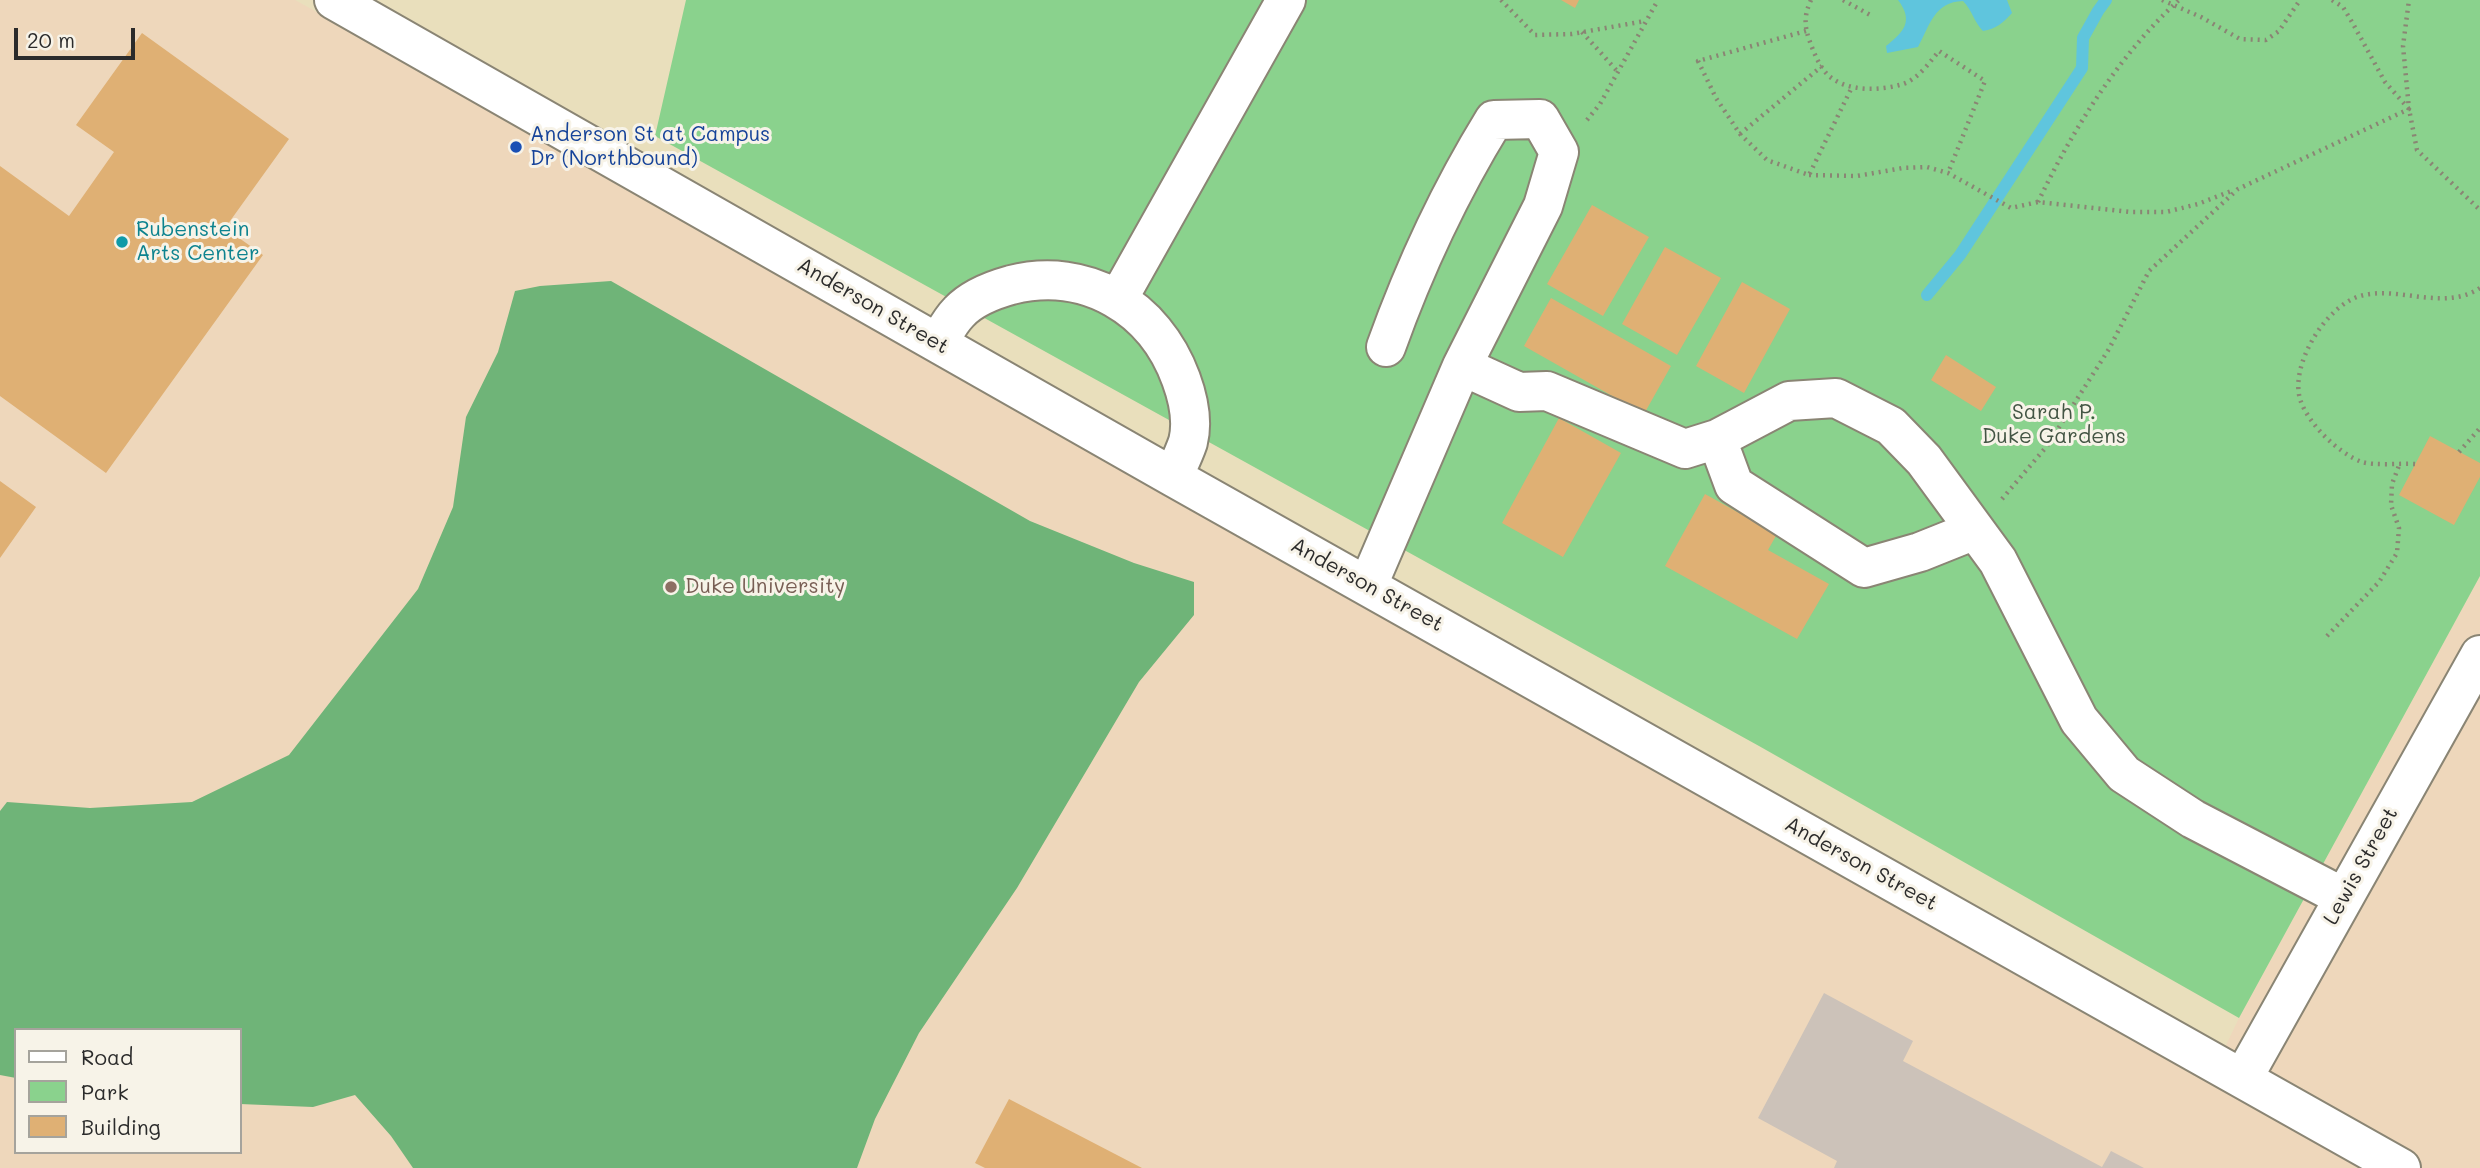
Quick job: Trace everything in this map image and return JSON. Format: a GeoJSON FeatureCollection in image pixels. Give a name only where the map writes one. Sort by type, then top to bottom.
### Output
{"type":"FeatureCollection","features":[{"type":"Feature","properties":{"kind":"street","name":"Anderson Street"},"geometry":{"type":"LineString","coordinates":[[334,0],[2401,1168]]}},
{"type":"Feature","properties":{"kind":"street"},"geometry":{"type":"LineString","coordinates":[[1118,299],[1286,0]]}},
{"type":"Feature","properties":{"kind":"street"},"geometry":{"type":"LineString","coordinates":[[1368,585],[1462,366],[1543,206],[1559,152],[1540,119],[1494,120],[1461,173],[1408,285],[1386,347]]}},
{"type":"Feature","properties":{"kind":"street"},"geometry":{"type":"LineString","coordinates":[[937,343],[957,313],[965,306],[1001,288],[1020,283],[1064,281],[1118,299],[1158,334],[1173,357],[1182,383],[1189,410],[1188,440],[1174,477]]}},
{"type":"Feature","properties":{"kind":"street"},"geometry":{"type":"LineString","coordinates":[[1462,366],[1518,392],[1547,391],[1685,449],[1717,439],[1789,401],[1836,398],[1891,426],[1924,460],[1998,561],[2079,720],[2124,774],[2193,820],[2343,897]]}},
{"type":"Feature","properties":{"kind":"street"},"geometry":{"type":"LineString","coordinates":[[1717,439],[1734,485],[1864,568],[1920,552],[1975,530]]}},
{"type":"Feature","properties":{"kind":"street","name":"Lewis Street"},"geometry":{"type":"LineString","coordinates":[[2243,1078],[2480,655]]}},
{"type":"Feature","properties":{"kind":"path"},"geometry":{"type":"LineString","coordinates":[[1501,0],[1535,35],[1582,32],[1646,21]]}},
{"type":"Feature","properties":{"kind":"path"},"geometry":{"type":"LineString","coordinates":[[1559,152],[1600,104],[1658,0]]}},
{"type":"Feature","properties":{"kind":"path"},"geometry":{"type":"LineString","coordinates":[[1811,0],[1805,14],[1806,31],[1815,55],[1828,75],[1852,87],[1877,89],[1905,83],[1922,71],[1939,51],[1985,81],[1948,173]]}},
{"type":"Feature","properties":{"kind":"path"},"geometry":{"type":"LineString","coordinates":[[1843,0],[1872,16]]}},
{"type":"Feature","properties":{"kind":"path"},"geometry":{"type":"LineString","coordinates":[[2162,0],[2201,17],[2240,39],[2266,40],[2278,31],[2300,0]]}},
{"type":"Feature","properties":{"kind":"path"},"geometry":{"type":"LineString","coordinates":[[2038,202],[2056,165],[2122,64],[2154,23],[2179,0]]}},
{"type":"Feature","properties":{"kind":"path"},"geometry":{"type":"LineString","coordinates":[[2332,0],[2343,7],[2385,82],[2409,109]]}},
{"type":"Feature","properties":{"kind":"path"},"geometry":{"type":"LineString","coordinates":[[2409,0],[2403,46],[2409,109],[2417,150],[2480,210]]}},
{"type":"Feature","properties":{"kind":"path"},"geometry":{"type":"LineString","coordinates":[[1806,31],[1698,61],[1716,98],[1740,134],[1767,160],[1809,175],[1857,176],[1927,167],[1948,173],[2011,208],[2038,202],[2130,212],[2166,212],[2198,204],[2238,189],[2409,109]]}},
{"type":"Feature","properties":{"kind":"path"},"geometry":{"type":"LineString","coordinates":[[1582,32],[1618,72]]}},
{"type":"Feature","properties":{"kind":"path"},"geometry":{"type":"LineString","coordinates":[[1740,134],[1822,66]]}},
{"type":"Feature","properties":{"kind":"path"},"geometry":{"type":"LineString","coordinates":[[1809,175],[1852,87]]}},
{"type":"Feature","properties":{"kind":"path"},"geometry":{"type":"LineString","coordinates":[[1975,530],[2048,446],[2109,349],[2149,271],[2238,189]]}},
{"type":"Feature","properties":{"kind":"path"},"geometry":{"type":"LineString","coordinates":[[2415,464],[2363,462],[2331,443],[2311,421],[2300,397],[2301,370],[2310,343],[2328,316],[2359,296],[2393,294],[2453,298],[2480,288]]}},
{"type":"Feature","properties":{"kind":"path"},"geometry":{"type":"LineString","coordinates":[[2459,452],[2480,428]]}},
{"type":"Feature","properties":{"kind":"path"},"geometry":{"type":"LineString","coordinates":[[2327,636],[2379,582],[2397,553],[2399,528],[2391,505],[2392,484],[2400,463]]}},
{"type":"Feature","properties":{"kind":"shaded area","name":"Duke University"},"geometry":{"type":"Polygon","coordinates":[[[0,0],[295,0],[921,345],[2214,1070],[2239,1018],[2480,576],[2480,1168],[0,1168],[0,0]]]}},
{"type":"Feature","properties":{"kind":"shaded area"},"geometry":{"type":"Polygon","coordinates":[[[1824,993],[1913,1041],[1903,1061],[2102,1167],[2111,1151],[2144,1168],[1834,1168],[1837,1161],[1758,1118],[1824,993]]]}},
{"type":"Feature","properties":{"kind":"green space","name":"Sarah P. Duke Gardens"},"geometry":{"type":"Polygon","coordinates":[[[686,0],[2480,0],[2480,576],[2239,1018],[1759,746],[655,136],[686,0]]]}},
{"type":"Feature","properties":{"kind":"green space"},"geometry":{"type":"Polygon","coordinates":[[[611,281],[1030,521],[1134,563],[1194,582],[1194,615],[1139,682],[1017,888],[919,1033],[875,1119],[857,1168],[413,1168],[391,1136],[355,1095],[313,1107],[242,1104],[242,1028],[14,1028],[14,1078],[0,1075],[0,811],[7,802],[90,808],[192,802],[289,755],[418,589],[453,507],[466,417],[498,352],[515,291],[540,286],[611,281]]]}},
{"type":"Feature","properties":{"kind":"water"},"geometry":{"type":"Polygon","coordinates":[[[1898,0],[2007,0],[2012,13],[1999,25],[1983,31],[1963,1],[1953,2],[1934,16],[1918,47],[1887,53],[1886,46],[1905,26],[1905,14],[1898,0]]]}},
{"type":"Feature","properties":{"kind":"building"},"geometry":{"type":"Polygon","coordinates":[[[1561,0],[1579,0],[1575,8],[1561,0]]]}},
{"type":"Feature","properties":{"kind":"building","name":"Rubenstein Arts Center"},"geometry":{"type":"Polygon","coordinates":[[[142,33],[289,139],[225,228],[263,255],[106,473],[0,396],[0,166],[69,216],[114,152],[76,125],[142,33]]]}},
{"type":"Feature","properties":{"kind":"building"},"geometry":{"type":"Polygon","coordinates":[[[1592,205],[1649,237],[1603,316],[1547,284],[1592,205]]]}},
{"type":"Feature","properties":{"kind":"building"},"geometry":{"type":"Polygon","coordinates":[[[1665,247],[1721,278],[1677,355],[1622,324],[1665,247]]]}},
{"type":"Feature","properties":{"kind":"building"},"geometry":{"type":"Polygon","coordinates":[[[1742,282],[1790,309],[1744,393],[1696,366],[1742,282]]]}},
{"type":"Feature","properties":{"kind":"building"},"geometry":{"type":"Polygon","coordinates":[[[1551,298],[1671,366],[1644,414],[1524,346],[1551,298]]]}},
{"type":"Feature","properties":{"kind":"building"},"geometry":{"type":"Polygon","coordinates":[[[1946,355],[1996,387],[1981,411],[1931,380],[1946,355]]]}},
{"type":"Feature","properties":{"kind":"building"},"geometry":{"type":"Polygon","coordinates":[[[1559,418],[1621,453],[1563,557],[1502,523],[1559,418]]]}},
{"type":"Feature","properties":{"kind":"building"},"geometry":{"type":"Polygon","coordinates":[[[2430,436],[2480,463],[2480,477],[2454,525],[2399,495],[2430,436]]]}},
{"type":"Feature","properties":{"kind":"building"},"geometry":{"type":"Polygon","coordinates":[[[0,481],[36,507],[0,558],[0,481]]]}},
{"type":"Feature","properties":{"kind":"building"},"geometry":{"type":"Polygon","coordinates":[[[1705,494],[1777,534],[1768,550],[1829,584],[1797,639],[1665,566],[1705,494]]]}},
{"type":"Feature","properties":{"kind":"building"},"geometry":{"type":"Polygon","coordinates":[[[1009,1099],[1142,1168],[985,1168],[975,1163],[1009,1099]]]}},
{"type":"Feature","properties":{"kind":"waterway"},"geometry":{"type":"LineString","coordinates":[[1927,295],[1960,255],[2082,68],[2083,38],[2106,0]]}},
{"type":"Feature","properties":{"kind":"place","name":"Anderson St at Campus Dr (Northbound)"},"geometry":{"type":"Point","coordinates":[516,147]}},
{"type":"Feature","properties":{"kind":"place","name":"Rubenstein Arts Center"},"geometry":{"type":"Point","coordinates":[122,242]}},
{"type":"Feature","properties":{"kind":"place","name":"Duke University"},"geometry":{"type":"Point","coordinates":[671,587]}}]}
